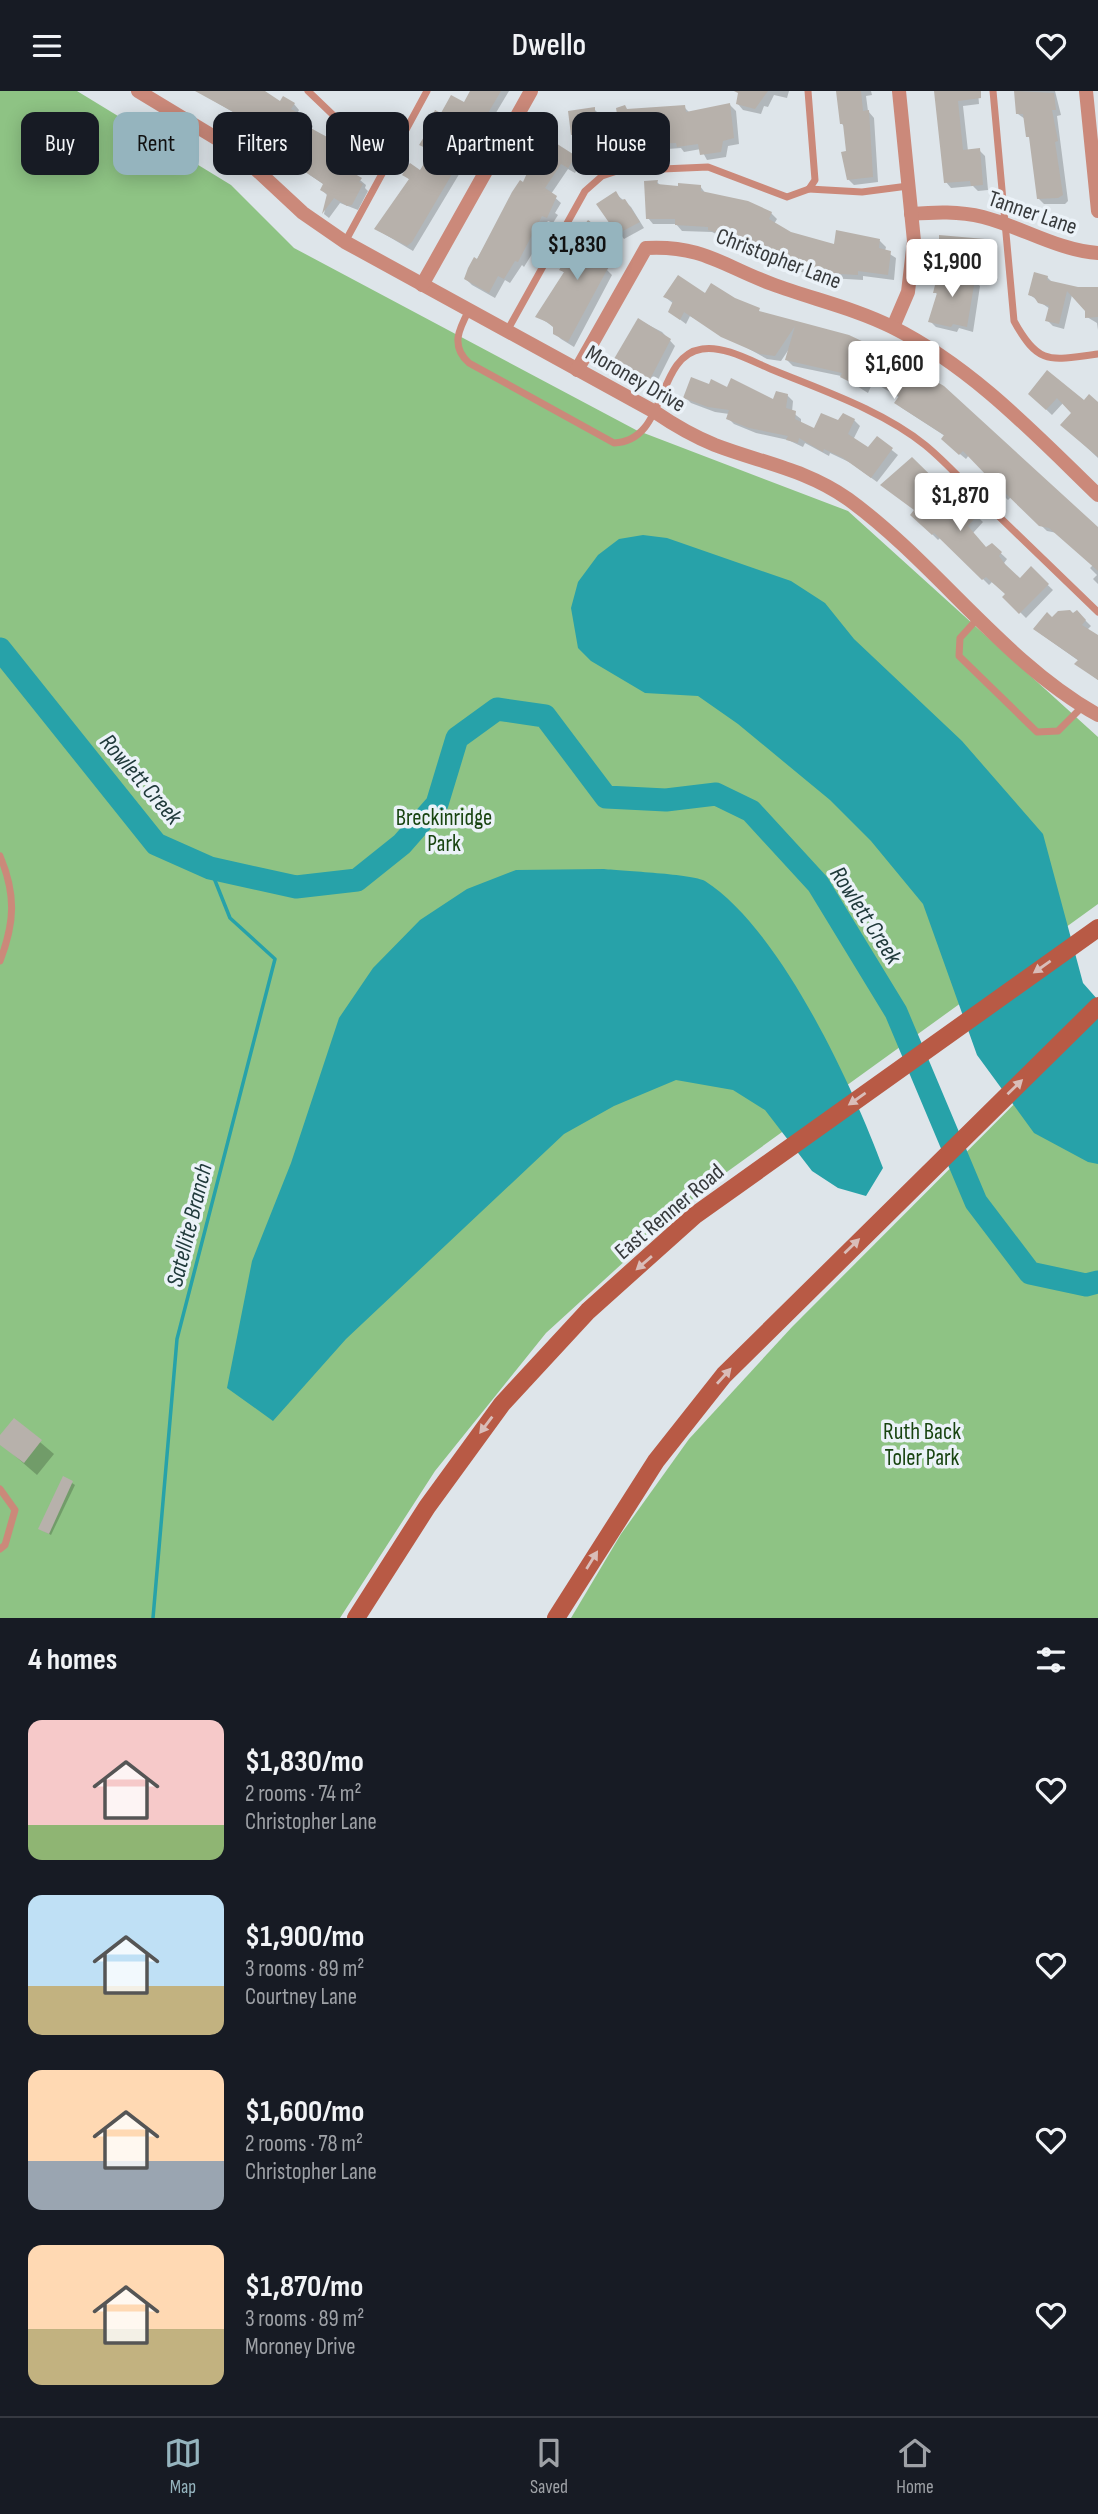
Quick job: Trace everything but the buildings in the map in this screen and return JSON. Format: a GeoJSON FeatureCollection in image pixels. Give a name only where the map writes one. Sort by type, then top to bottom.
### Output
{"type":"FeatureCollection","features":[{"type":"Feature","properties":{"kind":"main road","name":"East Renner Road"},"geometry":{"type":"LineString","coordinates":[[356,1618],[427,1507],[502,1404],[588,1311],[694,1216],[1098,928]]}},
{"type":"Feature","properties":{"kind":"main road"},"geometry":{"type":"LineString","coordinates":[[556,1618],[628,1502],[691,1414],[803,1294],[1098,1006]]}},
{"type":"Feature","properties":{"kind":"street","name":"Moroney Drive"},"geometry":{"type":"LineString","coordinates":[[138,91],[234,149],[303,213],[345,242],[654,412],[687,433],[736,452],[779,464],[815,479],[845,498],[892,535],[1046,680],[1098,715]]}},
{"type":"Feature","properties":{"kind":"street"},"geometry":{"type":"LineString","coordinates":[[422,285],[531,91]]}},
{"type":"Feature","properties":{"kind":"street"},"geometry":{"type":"LineString","coordinates":[[893,327],[908,292],[913,267],[911,214],[899,91]]}},
{"type":"Feature","properties":{"kind":"street"},"geometry":{"type":"LineString","coordinates":[[1086,91],[1096,163],[1098,211]]}},
{"type":"Feature","properties":{"kind":"street","name":"Tanner Lane"},"geometry":{"type":"LineString","coordinates":[[911,214],[962,213],[1068,248],[1098,253]]}},
{"type":"Feature","properties":{"kind":"street","name":"Christopher Lane"},"geometry":{"type":"LineString","coordinates":[[577,370],[646,248],[669,247],[699,251],[775,285],[828,300],[893,327],[982,386],[1098,495]]}},
{"type":"Feature","properties":{"kind":"lane"},"geometry":{"type":"LineString","coordinates":[[308,91],[330,112]]}},
{"type":"Feature","properties":{"kind":"lane"},"geometry":{"type":"LineString","coordinates":[[409,123],[427,91]]}},
{"type":"Feature","properties":{"kind":"lane"},"geometry":{"type":"LineString","coordinates":[[808,91],[815,180],[809,189]]}},
{"type":"Feature","properties":{"kind":"lane"},"geometry":{"type":"LineString","coordinates":[[993,91],[1014,321],[1028,348],[1050,360],[1098,354]]}},
{"type":"Feature","properties":{"kind":"lane"},"geometry":{"type":"LineString","coordinates":[[507,331],[585,191],[602,176],[617,171],[708,167],[787,197],[809,189],[862,192],[908,186]]}},
{"type":"Feature","properties":{"kind":"lane"},"geometry":{"type":"LineString","coordinates":[[345,242],[381,175]]}},
{"type":"Feature","properties":{"kind":"lane"},"geometry":{"type":"LineString","coordinates":[[469,310],[458,331],[457,345],[463,358],[614,443],[634,440],[654,412],[675,369],[690,352],[705,348],[736,355],[888,421],[925,445],[1098,612]]}},
{"type":"Feature","properties":{"kind":"lane"},"geometry":{"type":"LineString","coordinates":[[979,617],[960,638],[959,656],[1037,732],[1058,731],[1083,706]]}},
{"type":"Feature","properties":{"kind":"lane"},"geometry":{"type":"LineString","coordinates":[[0,856],[13,900],[8,938],[0,961]]}},
{"type":"Feature","properties":{"kind":"lane"},"geometry":{"type":"LineString","coordinates":[[0,1489],[15,1510],[5,1545],[0,1549]]}},
{"type":"Feature","properties":{"kind":"green space","name":"Breckinridge Park"},"geometry":{"type":"Polygon","coordinates":[[[0,91],[77,91],[113,113],[113,175],[199,175],[199,165],[231,185],[294,248],[636,430],[848,511],[1098,737],[1098,904],[706,1187],[546,1333],[435,1471],[340,1618],[0,1618],[0,91]]]}},
{"type":"Feature","properties":{"kind":"green space","name":"Ruth Back Toler Park"},"geometry":{"type":"Polygon","coordinates":[[[1098,1020],[1098,1618],[571,1618],[621,1534],[689,1439],[792,1327],[1098,1020]]]}},
{"type":"Feature","properties":{"kind":"water"},"geometry":{"type":"Polygon","coordinates":[[[643,535],[667,538],[791,581],[825,603],[854,639],[962,741],[1043,834],[1083,983],[1098,1000],[1098,1164],[1088,1162],[1034,1133],[977,1055],[923,904],[871,841],[830,800],[738,724],[698,696],[645,693],[591,661],[578,648],[571,608],[578,582],[598,555],[619,539],[643,535]]]}},
{"type":"Feature","properties":{"kind":"water"},"geometry":{"type":"Polygon","coordinates":[[[604,869],[698,879],[705,881],[733,904],[760,934],[810,1011],[853,1094],[883,1168],[866,1196],[838,1188],[812,1171],[765,1110],[733,1090],[676,1080],[614,1106],[564,1134],[346,1339],[273,1421],[227,1388],[252,1261],[291,1163],[339,1018],[373,968],[420,920],[467,889],[516,870],[604,869]]]}},
{"type":"Feature","properties":{"kind":"waterway","name":"Rowlett Creek"},"geometry":{"type":"LineString","coordinates":[[0,649],[156,844],[210,868],[296,887],[357,880],[402,844],[437,804],[457,738],[497,709],[545,716],[606,797],[666,800],[716,794],[751,811],[818,884],[896,1012],[976,1202],[1030,1273],[1086,1285],[1098,1282]]}},
{"type":"Feature","properties":{"kind":"waterway","name":"Satellite Branch"},"geometry":{"type":"LineString","coordinates":[[153,1618],[177,1339],[275,959],[230,918],[210,868]]}}]}
